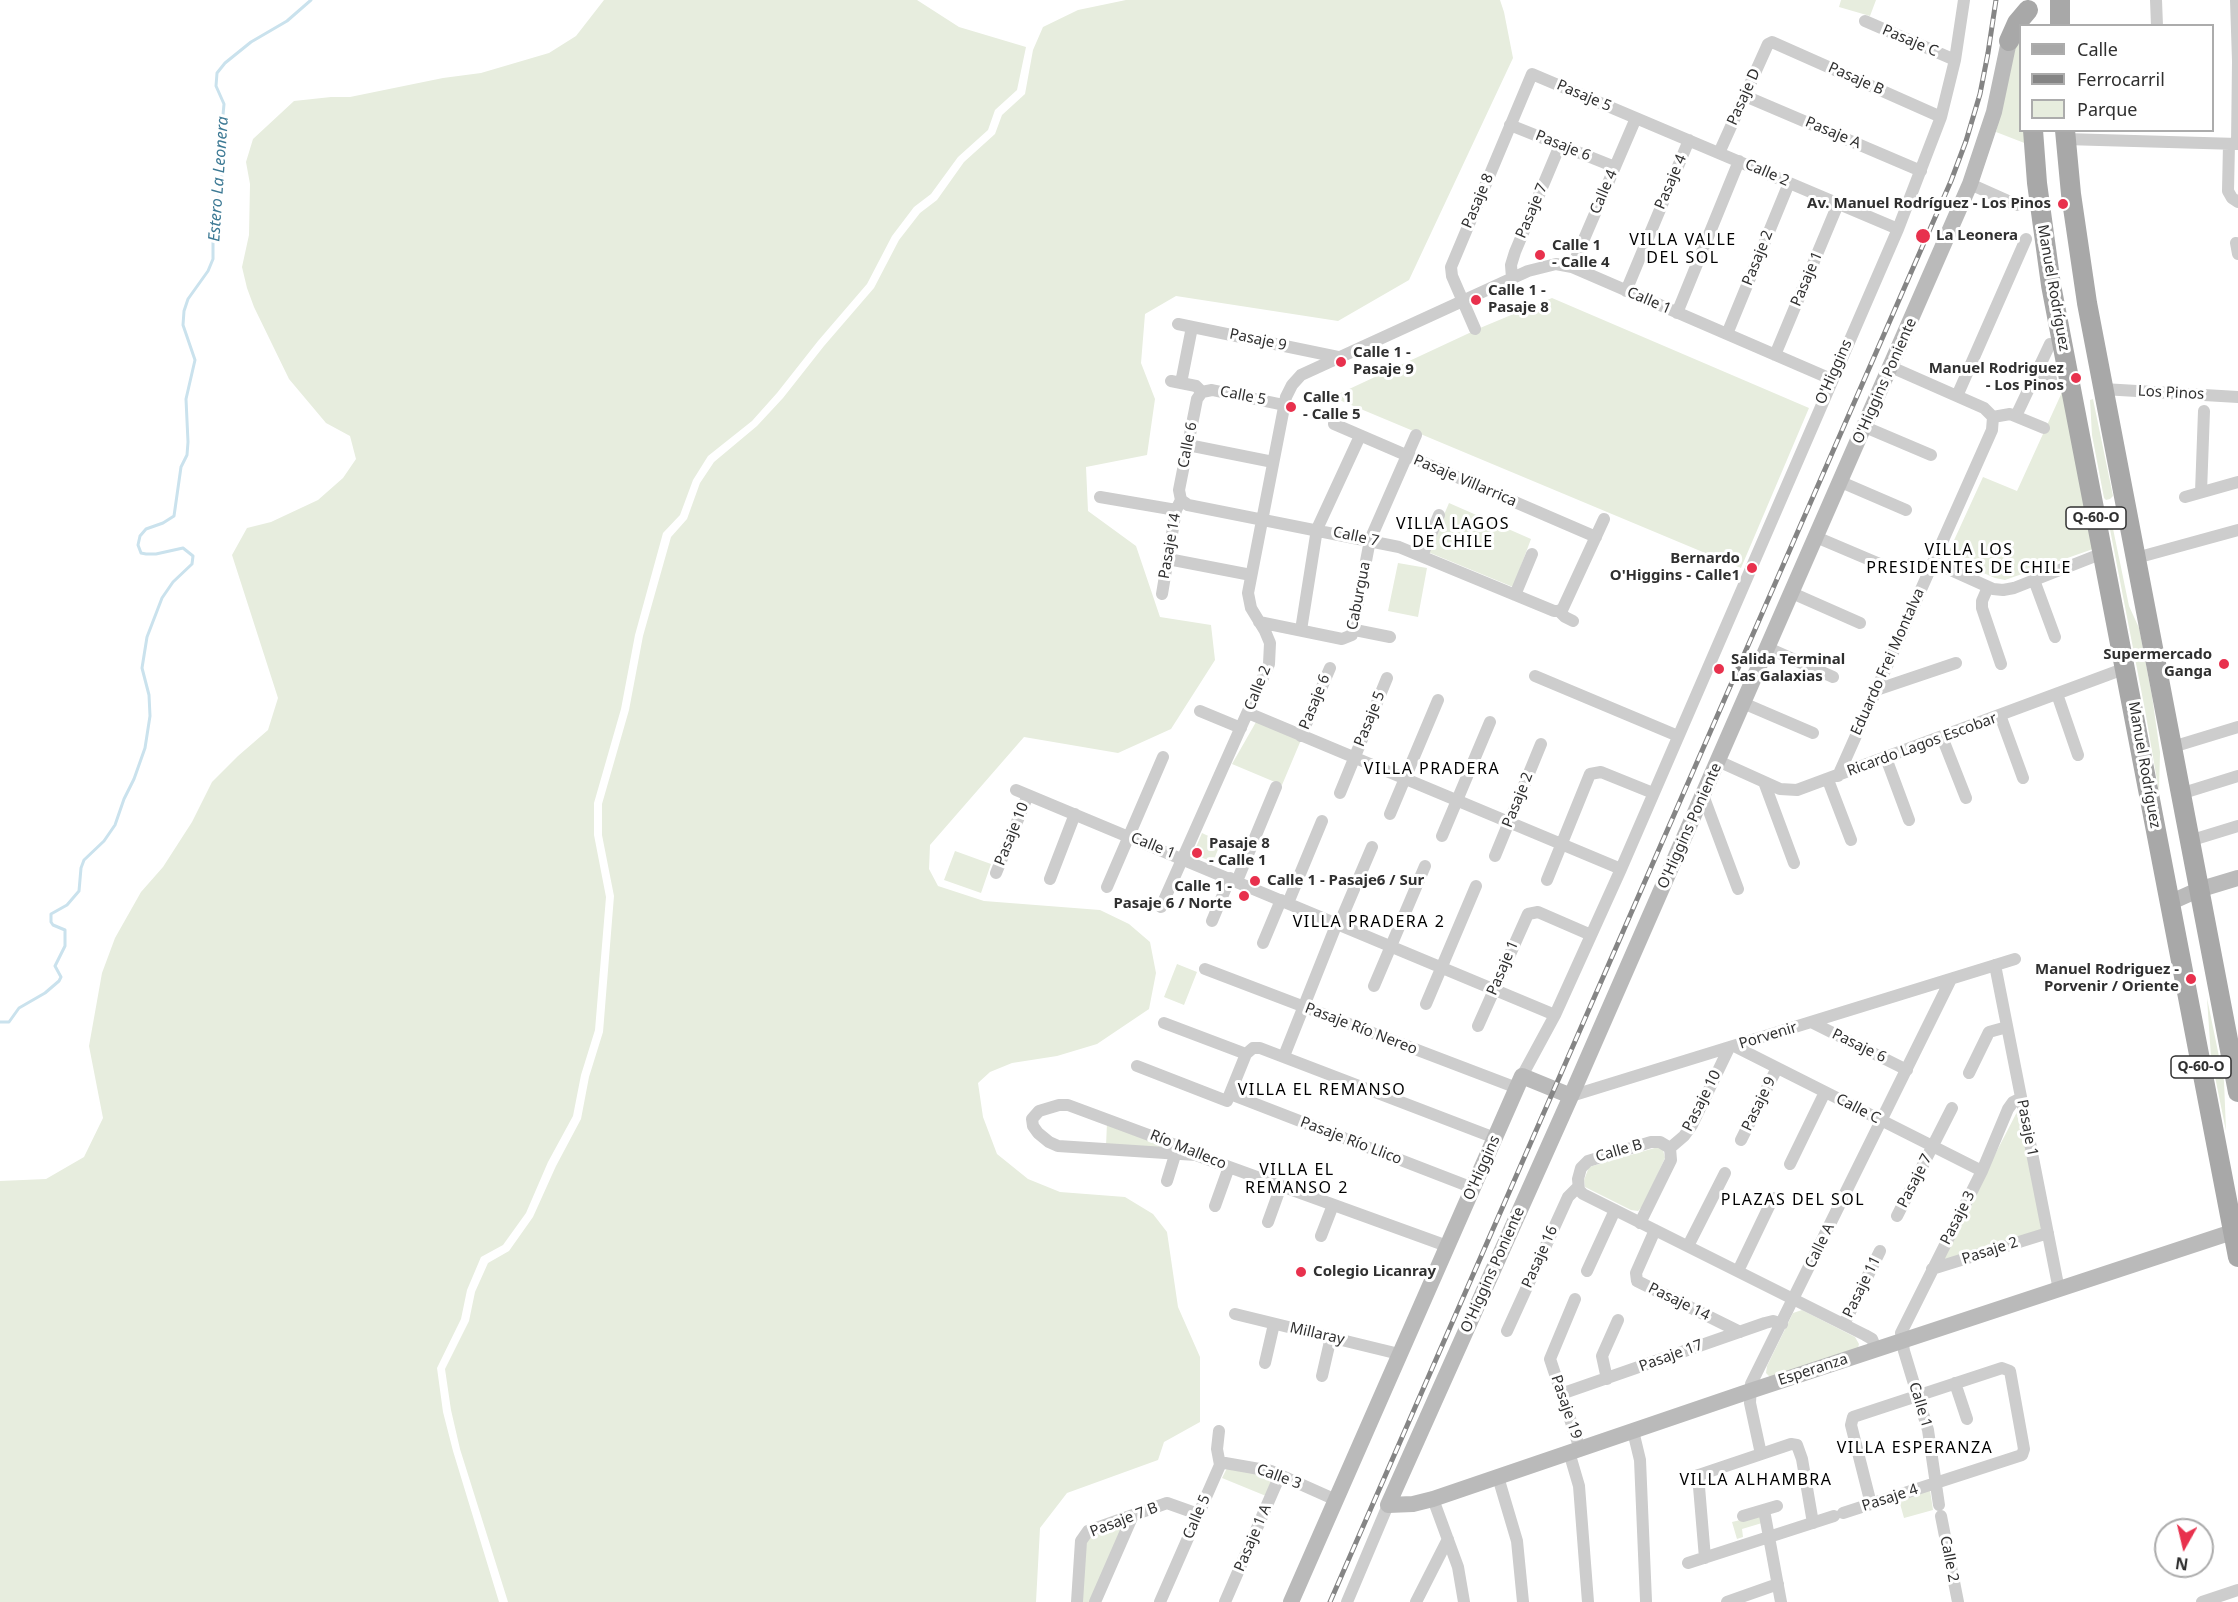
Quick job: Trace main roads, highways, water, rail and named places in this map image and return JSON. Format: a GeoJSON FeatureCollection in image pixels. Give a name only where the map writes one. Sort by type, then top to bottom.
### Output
{"type":"FeatureCollection","features":[{"type":"Feature","properties":{"kind":"main road"},"geometry":{"type":"LineString","coordinates":[[2060,0],[2060,24]]}},
{"type":"Feature","properties":{"kind":"main road"},"geometry":{"type":"LineString","coordinates":[[2009,41],[2017,23],[2028,12]]}},
{"type":"Feature","properties":{"kind":"main road","name":"Manuel Rodríguez"},"geometry":{"type":"LineString","coordinates":[[2033,132],[2048,269],[2126,668],[2145,783],[2236,1231],[2238,1257]]}},
{"type":"Feature","properties":{"kind":"main road","name":"Manuel Rodríguez"},"geometry":{"type":"LineString","coordinates":[[2065,135],[2082,274],[2238,1092]]}},
{"type":"Feature","properties":{"kind":"main road"},"geometry":{"type":"LineString","coordinates":[[2094,508],[2102,506],[2110,508],[2129,522]]}},
{"type":"Feature","properties":{"kind":"waterway","name":"Estero La Leonera"},"geometry":{"type":"LineString","coordinates":[[0,1022],[9,1022],[19,1008],[45,993],[61,977],[55,966],[65,946],[65,930],[53,925],[51,914],[67,905],[79,891],[84,860],[104,841],[115,825],[134,779],[145,748],[150,716],[149,695],[142,668],[147,637],[162,598],[173,582],[192,564],[193,556],[183,548],[146,554],[141,553],[138,545],[140,536],[146,529],[174,516],[181,467],[187,455],[186,399],[195,360],[183,325],[184,311],[188,299],[208,271],[213,259],[213,233],[224,162],[221,137],[224,104],[216,86],[217,73],[225,63],[251,42],[287,21],[311,0]]}},
{"type":"Feature","properties":{"kind":"railway"},"geometry":{"type":"LineString","coordinates":[[1330,1602],[1951,181],[1980,94],[1996,0]]}},
{"type":"Feature","properties":{"kind":"place","name":"Av. Manuel Rodríguez - Los Pinos"},"geometry":{"type":"Point","coordinates":[2063,204]}},
{"type":"Feature","properties":{"kind":"place","name":"La Leonera"},"geometry":{"type":"Point","coordinates":[1923,236]}},
{"type":"Feature","properties":{"kind":"place","name":"Calle 1 - Calle 4"},"geometry":{"type":"Point","coordinates":[1540,255]}},
{"type":"Feature","properties":{"kind":"place","name":"Calle 1 - Pasaje 8"},"geometry":{"type":"Point","coordinates":[1476,300]}},
{"type":"Feature","properties":{"kind":"place","name":"Calle 1 - Pasaje 9"},"geometry":{"type":"Point","coordinates":[1341,362]}},
{"type":"Feature","properties":{"kind":"place","name":"Manuel Rodriguez - Los Pinos"},"geometry":{"type":"Point","coordinates":[2076,378]}},
{"type":"Feature","properties":{"kind":"place","name":"Calle 1 - Calle 5"},"geometry":{"type":"Point","coordinates":[1291,407]}},
{"type":"Feature","properties":{"kind":"place","name":"Bernardo O'Higgins - Calle1"},"geometry":{"type":"Point","coordinates":[1752,568]}},
{"type":"Feature","properties":{"kind":"place","name":"Supermercado Ganga"},"geometry":{"type":"Point","coordinates":[2224,664]}},
{"type":"Feature","properties":{"kind":"place","name":"Salida Terminal Las Galaxias"},"geometry":{"type":"Point","coordinates":[1719,669]}},
{"type":"Feature","properties":{"kind":"place","name":"Pasaje 8 - Calle 1"},"geometry":{"type":"Point","coordinates":[1197,853]}},
{"type":"Feature","properties":{"kind":"place","name":"Calle 1 - Pasaje6 / Sur"},"geometry":{"type":"Point","coordinates":[1255,881]}},
{"type":"Feature","properties":{"kind":"place","name":"Calle 1 - Pasaje 6 / Norte"},"geometry":{"type":"Point","coordinates":[1244,896]}},
{"type":"Feature","properties":{"kind":"place","name":"Manuel Rodriguez - Porvenir / Oriente"},"geometry":{"type":"Point","coordinates":[2191,979]}},
{"type":"Feature","properties":{"kind":"place","name":"Colegio Licanray"},"geometry":{"type":"Point","coordinates":[1301,1272]}},
{"type":"Feature","properties":{"kind":"district","name":"VILLA VALLE DEL SOL"},"geometry":{"type":"Point","coordinates":[1683,249]}},
{"type":"Feature","properties":{"kind":"district","name":"VILLA LAGOS DE CHILE"},"geometry":{"type":"Point","coordinates":[1453,533]}},
{"type":"Feature","properties":{"kind":"district","name":"VILLA LOS PRESIDENTES DE CHILE"},"geometry":{"type":"Point","coordinates":[1969,559]}},
{"type":"Feature","properties":{"kind":"district","name":"VILLA PRADERA"},"geometry":{"type":"Point","coordinates":[1432,769]}},
{"type":"Feature","properties":{"kind":"district","name":"VILLA PRADERA 2"},"geometry":{"type":"Point","coordinates":[1369,922]}},
{"type":"Feature","properties":{"kind":"district","name":"VILLA EL REMANSO"},"geometry":{"type":"Point","coordinates":[1322,1090]}},
{"type":"Feature","properties":{"kind":"district","name":"VILLA EL REMANSO 2"},"geometry":{"type":"Point","coordinates":[1297,1179]}},
{"type":"Feature","properties":{"kind":"district","name":"PLAZAS DEL SOL"},"geometry":{"type":"Point","coordinates":[1793,1200]}},
{"type":"Feature","properties":{"kind":"district","name":"VILLA ESPERANZA"},"geometry":{"type":"Point","coordinates":[1915,1448]}},
{"type":"Feature","properties":{"kind":"district","name":"VILLA ALHAMBRA"},"geometry":{"type":"Point","coordinates":[1756,1480]}}]}
